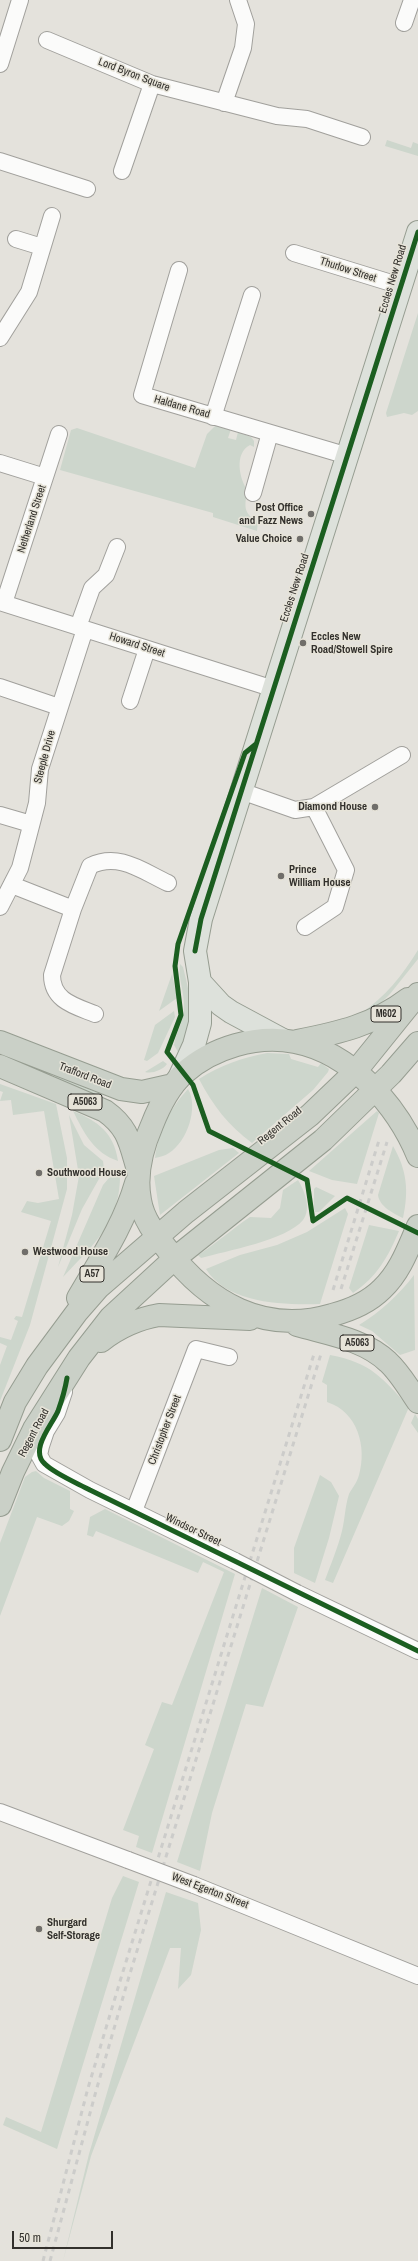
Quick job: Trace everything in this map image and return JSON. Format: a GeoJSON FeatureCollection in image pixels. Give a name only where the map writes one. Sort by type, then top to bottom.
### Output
{"type":"FeatureCollection","features":[{"type":"Feature","properties":{"kind":"highway","name":"M602"},"geometry":{"type":"LineString","coordinates":[[289,1041],[350,1030],[393,1011],[418,991]]}},
{"type":"Feature","properties":{"kind":"highway","name":"Regent Road"},"geometry":{"type":"LineString","coordinates":[[0,1440],[15,1402],[37,1366],[77,1312],[98,1288],[157,1237],[310,1115],[371,1055],[418,994]]}},
{"type":"Feature","properties":{"kind":"highway"},"geometry":{"type":"LineString","coordinates":[[281,1321],[239,1310],[210,1294],[174,1258],[148,1225],[142,1211],[138,1174],[156,1115],[176,1082],[202,1060],[228,1048],[252,1042],[289,1041],[327,1053],[355,1072],[375,1090],[396,1113],[409,1133],[418,1156]]}},
{"type":"Feature","properties":{"kind":"highway","name":"Trafford Road"},"geometry":{"type":"LineString","coordinates":[[0,1042],[121,1089],[142,1092],[176,1082]]}},
{"type":"Feature","properties":{"kind":"highway","name":"Regent Road"},"geometry":{"type":"LineString","coordinates":[[0,1505],[6,1478],[34,1429],[79,1358],[111,1317],[174,1258],[323,1140],[391,1074],[418,1043]]}},
{"type":"Feature","properties":{"kind":"highway","name":"Trafford Road"},"geometry":{"type":"LineString","coordinates":[[0,1066],[105,1111],[119,1120],[127,1135],[138,1174]]}},
{"type":"Feature","properties":{"kind":"highway","name":"A57"},"geometry":{"type":"LineString","coordinates":[[37,1366],[113,1240],[129,1207],[138,1174]]}},
{"type":"Feature","properties":{"kind":"highway"},"geometry":{"type":"LineString","coordinates":[[79,1358],[120,1326],[146,1317],[167,1315],[281,1321],[317,1320],[347,1311],[372,1298],[382,1290],[397,1271],[418,1226]]}},
{"type":"Feature","properties":{"kind":"highway","name":"A5063"},"geometry":{"type":"LineString","coordinates":[[281,1321],[352,1341],[375,1352],[392,1366],[418,1402]]}},
{"type":"Feature","properties":{"kind":"main road","name":"Eccles New Road"},"geometry":{"type":"LineString","coordinates":[[176,1082],[198,1034],[201,1013],[200,982],[195,959],[197,932],[418,232]]}},
{"type":"Feature","properties":{"kind":"main road"},"geometry":{"type":"LineString","coordinates":[[200,982],[221,1005],[231,1012],[289,1041]]}},
{"type":"Feature","properties":{"kind":"street"},"geometry":{"type":"LineString","coordinates":[[0,64],[20,0]]}},
{"type":"Feature","properties":{"kind":"street"},"geometry":{"type":"LineString","coordinates":[[224,103],[243,48],[246,24],[238,0]]}},
{"type":"Feature","properties":{"kind":"street"},"geometry":{"type":"LineString","coordinates":[[404,23],[412,0]]}},
{"type":"Feature","properties":{"kind":"street","name":"Lord Byron Square"},"geometry":{"type":"LineString","coordinates":[[47,40],[152,84],[277,116],[307,119],[362,137]]}},
{"type":"Feature","properties":{"kind":"street"},"geometry":{"type":"LineString","coordinates":[[122,171],[152,84]]}},
{"type":"Feature","properties":{"kind":"street"},"geometry":{"type":"LineString","coordinates":[[0,161],[87,189]]}},
{"type":"Feature","properties":{"kind":"street"},"geometry":{"type":"LineString","coordinates":[[0,338],[29,292],[52,216]]}},
{"type":"Feature","properties":{"kind":"street"},"geometry":{"type":"LineString","coordinates":[[16,239],[42,247]]}},
{"type":"Feature","properties":{"kind":"street","name":"Thurlow Street"},"geometry":{"type":"LineString","coordinates":[[294,253],[401,286]]}},
{"type":"Feature","properties":{"kind":"street","name":"Haldane Road"},"geometry":{"type":"LineString","coordinates":[[179,270],[142,396],[348,456]]}},
{"type":"Feature","properties":{"kind":"street"},"geometry":{"type":"LineString","coordinates":[[213,417],[252,295]]}},
{"type":"Feature","properties":{"kind":"street"},"geometry":{"type":"LineString","coordinates":[[253,492],[270,433]]}},
{"type":"Feature","properties":{"kind":"street","name":"Netherland Street"},"geometry":{"type":"LineString","coordinates":[[2,603],[59,434]]}},
{"type":"Feature","properties":{"kind":"street"},"geometry":{"type":"LineString","coordinates":[[0,464],[45,477]]}},
{"type":"Feature","properties":{"kind":"street","name":"Steeple Drive"},"geometry":{"type":"LineString","coordinates":[[0,908],[20,868],[37,803],[37,786],[40,769],[92,588],[106,575],[117,547]]}},
{"type":"Feature","properties":{"kind":"street","name":"Howard Street"},"geometry":{"type":"LineString","coordinates":[[2,603],[274,689]]}},
{"type":"Feature","properties":{"kind":"street"},"geometry":{"type":"LineString","coordinates":[[130,702],[147,648]]}},
{"type":"Feature","properties":{"kind":"street"},"geometry":{"type":"LineString","coordinates":[[0,687],[59,707]]}},
{"type":"Feature","properties":{"kind":"street"},"geometry":{"type":"LineString","coordinates":[[241,791],[296,810],[314,806],[402,755]]}},
{"type":"Feature","properties":{"kind":"street"},"geometry":{"type":"LineString","coordinates":[[305,927],[335,907],[346,870],[314,806]]}},
{"type":"Feature","properties":{"kind":"street"},"geometry":{"type":"LineString","coordinates":[[0,815],[31,824]]}},
{"type":"Feature","properties":{"kind":"street"},"geometry":{"type":"LineString","coordinates":[[95,1014],[61,998],[54,988],[52,981],[52,975],[73,909],[90,866],[98,862],[115,860],[123,861],[168,883]]}},
{"type":"Feature","properties":{"kind":"street"},"geometry":{"type":"LineString","coordinates":[[12,886],[73,909]]}},
{"type":"Feature","properties":{"kind":"street","name":"Christopher Street"},"geometry":{"type":"LineString","coordinates":[[134,1512],[196,1349],[229,1357]]}},
{"type":"Feature","properties":{"kind":"street","name":"Windsor Street"},"geometry":{"type":"LineString","coordinates":[[67,1378],[61,1402],[46,1431],[39,1455],[44,1464],[90,1490],[297,1593],[418,1651]]}},
{"type":"Feature","properties":{"kind":"street","name":"West Egerton Street"},"geometry":{"type":"LineString","coordinates":[[0,1812],[194,1885],[418,1976]]}},
{"type":"Feature","properties":{"kind":"shaded area"},"geometry":{"type":"Polygon","coordinates":[[[387,140],[411,148],[413,142],[418,144],[418,156],[385,146],[387,140]]]}},
{"type":"Feature","properties":{"kind":"shaded area"},"geometry":{"type":"Polygon","coordinates":[[[418,313],[418,411],[412,415],[404,413],[387,417],[386,413],[418,313]]]}},
{"type":"Feature","properties":{"kind":"shaded area"},"geometry":{"type":"Polygon","coordinates":[[[216,425],[231,429],[228,438],[236,440],[238,432],[251,437],[254,441],[254,447],[250,445],[242,454],[240,460],[240,473],[248,491],[245,505],[246,509],[253,519],[258,521],[257,531],[213,517],[213,513],[60,470],[71,430],[77,428],[195,468],[207,434],[216,425]]]}},
{"type":"Feature","properties":{"kind":"shaded area"},"geometry":{"type":"Polygon","coordinates":[[[418,950],[418,959],[390,994],[376,1008],[360,1014],[385,993],[406,969],[418,950]]]}},
{"type":"Feature","properties":{"kind":"shaded area"},"geometry":{"type":"Polygon","coordinates":[[[180,964],[183,967],[186,979],[191,1010],[188,1031],[178,1052],[174,1045],[184,1010],[180,964]]]}},
{"type":"Feature","properties":{"kind":"shaded area"},"geometry":{"type":"Polygon","coordinates":[[[172,974],[177,998],[159,1011],[172,974]]]}},
{"type":"Feature","properties":{"kind":"shaded area"},"geometry":{"type":"Polygon","coordinates":[[[174,1011],[175,1017],[158,1053],[147,1061],[144,1060],[155,1025],[174,1011]]]}},
{"type":"Feature","properties":{"kind":"shaded area"},"geometry":{"type":"Polygon","coordinates":[[[267,1053],[289,1054],[291,1059],[318,1067],[321,1063],[329,1069],[313,1090],[252,1143],[228,1122],[210,1098],[199,1079],[232,1063],[248,1057],[267,1053]]]}},
{"type":"Feature","properties":{"kind":"shaded area"},"geometry":{"type":"Polygon","coordinates":[[[2,1054],[51,1073],[49,1079],[0,1059],[2,1054]]]}},
{"type":"Feature","properties":{"kind":"shaded area"},"geometry":{"type":"Polygon","coordinates":[[[163,1061],[167,1064],[160,1070],[145,1072],[163,1061]]]}},
{"type":"Feature","properties":{"kind":"shaded area"},"geometry":{"type":"Polygon","coordinates":[[[56,1075],[103,1095],[101,1101],[54,1081],[56,1075]]]}},
{"type":"Feature","properties":{"kind":"shaded area"},"geometry":{"type":"Polygon","coordinates":[[[0,1084],[56,1104],[67,1158],[67,1189],[30,1325],[0,1401],[0,1365],[7,1346],[0,1343],[0,1337],[11,1340],[18,1321],[14,1319],[16,1316],[22,1317],[51,1221],[21,1212],[27,1201],[38,1203],[59,1199],[44,1111],[13,1115],[11,1100],[0,1101],[3,1092],[0,1091],[0,1084]]]}},
{"type":"Feature","properties":{"kind":"shaded area"},"geometry":{"type":"Polygon","coordinates":[[[188,1089],[191,1096],[192,1114],[186,1133],[181,1141],[169,1153],[155,1158],[162,1129],[175,1105],[188,1089]]]}},
{"type":"Feature","properties":{"kind":"shaded area"},"geometry":{"type":"Polygon","coordinates":[[[73,1111],[90,1119],[103,1129],[113,1143],[118,1161],[102,1153],[96,1147],[81,1127],[73,1111]]]}},
{"type":"Feature","properties":{"kind":"shaded area"},"geometry":{"type":"Polygon","coordinates":[[[377,1111],[379,1113],[357,1184],[332,1180],[309,1171],[377,1111]]]}},
{"type":"Feature","properties":{"kind":"shaded area"},"geometry":{"type":"Polygon","coordinates":[[[69,1115],[84,1145],[103,1161],[104,1170],[82,1209],[58,1267],[72,1215],[79,1176],[69,1115]]]}},
{"type":"Feature","properties":{"kind":"shaded area"},"geometry":{"type":"Polygon","coordinates":[[[393,1146],[398,1155],[406,1181],[406,1199],[403,1218],[391,1212],[384,1206],[378,1195],[393,1146]]]}},
{"type":"Feature","properties":{"kind":"shaded area"},"geometry":{"type":"Polygon","coordinates":[[[233,1148],[239,1153],[160,1215],[154,1176],[219,1150],[233,1148]]]}},
{"type":"Feature","properties":{"kind":"shaded area"},"geometry":{"type":"Polygon","coordinates":[[[120,1173],[119,1190],[111,1219],[95,1243],[63,1277],[103,1185],[109,1178],[120,1173]]]}},
{"type":"Feature","properties":{"kind":"shaded area"},"geometry":{"type":"Polygon","coordinates":[[[298,1180],[305,1194],[307,1210],[303,1220],[295,1227],[270,1239],[255,1244],[201,1258],[198,1255],[250,1217],[271,1218],[280,1208],[283,1190],[298,1180]]]}},
{"type":"Feature","properties":{"kind":"shaded area"},"geometry":{"type":"Polygon","coordinates":[[[316,1187],[335,1196],[319,1212],[315,1212],[314,1209],[314,1189],[316,1187]]]}},
{"type":"Feature","properties":{"kind":"shaded area"},"geometry":{"type":"Polygon","coordinates":[[[345,1208],[348,1214],[320,1304],[274,1303],[242,1296],[215,1281],[206,1269],[240,1255],[277,1245],[307,1232],[345,1208]]]}},
{"type":"Feature","properties":{"kind":"shaded area"},"geometry":{"type":"Polygon","coordinates":[[[369,1225],[399,1231],[381,1266],[369,1280],[353,1293],[349,1288],[369,1225]]]}},
{"type":"Feature","properties":{"kind":"shaded area"},"geometry":{"type":"Polygon","coordinates":[[[414,1275],[415,1350],[400,1355],[372,1331],[359,1325],[388,1303],[402,1290],[414,1275]]]}},
{"type":"Feature","properties":{"kind":"shaded area"},"geometry":{"type":"Polygon","coordinates":[[[330,1355],[356,1362],[366,1367],[383,1380],[409,1407],[333,1583],[325,1580],[340,1537],[349,1494],[359,1475],[362,1453],[361,1442],[353,1422],[338,1407],[327,1402],[327,1385],[322,1382],[330,1355]]]}},
{"type":"Feature","properties":{"kind":"shaded area"},"geometry":{"type":"Polygon","coordinates":[[[415,1414],[418,1419],[418,1433],[411,1423],[415,1414]]]}},
{"type":"Feature","properties":{"kind":"shaded area"},"geometry":{"type":"Polygon","coordinates":[[[36,1471],[44,1478],[70,1491],[70,1509],[74,1511],[69,1521],[62,1526],[37,1517],[0,1616],[0,1543],[25,1477],[36,1471]]]}},
{"type":"Feature","properties":{"kind":"shaded area"},"geometry":{"type":"Polygon","coordinates":[[[320,1475],[331,1482],[339,1496],[329,1538],[315,1583],[294,1573],[294,1548],[320,1475]]]}},
{"type":"Feature","properties":{"kind":"shaded area"},"geometry":{"type":"Polygon","coordinates":[[[105,1509],[235,1574],[152,1853],[136,1847],[139,1836],[123,1830],[154,1749],[145,1745],[162,1702],[172,1705],[224,1572],[203,1562],[198,1573],[96,1531],[93,1537],[87,1535],[90,1517],[105,1509]]]}},
{"type":"Feature","properties":{"kind":"shaded area"},"geometry":{"type":"Polygon","coordinates":[[[262,1588],[298,1607],[263,1707],[246,1704],[212,1813],[200,1871],[177,1862],[262,1588]]]}},
{"type":"Feature","properties":{"kind":"shaded area"},"geometry":{"type":"Polygon","coordinates":[[[123,1876],[139,1882],[57,2149],[3,2125],[6,2117],[41,2132],[112,1898],[123,1876]]]}},
{"type":"Feature","properties":{"kind":"shaded area"},"geometry":{"type":"Polygon","coordinates":[[[166,1892],[198,1903],[201,1930],[191,1975],[178,1989],[181,1948],[170,1948],[91,2156],[63,2261],[89,2154],[166,1892]]]}},
{"type":"Feature","properties":{"kind":"railway"},"geometry":{"type":"LineString","coordinates":[[333,1290],[380,1137]]}},
{"type":"Feature","properties":{"kind":"railway"},"geometry":{"type":"LineString","coordinates":[[341,1289],[387,1142]]}},
{"type":"Feature","properties":{"kind":"railway"},"geometry":{"type":"LineString","coordinates":[[43,2261],[88,2088],[314,1354]]}},
{"type":"Feature","properties":{"kind":"railway"},"geometry":{"type":"LineString","coordinates":[[50,2261],[128,1980],[321,1354]]}},
{"type":"Feature","properties":{"kind":"cycle path"},"geometry":{"type":"LineString","coordinates":[[195,951],[201,919],[418,232]]}},
{"type":"Feature","properties":{"kind":"cycle path"},"geometry":{"type":"LineString","coordinates":[[256,744],[245,753],[178,944],[175,966],[181,1015],[167,1052],[193,1085],[209,1131],[307,1180],[313,1221],[347,1198],[418,1233]]}},
{"type":"Feature","properties":{"kind":"cycle path"},"geometry":{"type":"LineString","coordinates":[[67,1378],[58,1411],[40,1445],[39,1452],[41,1458],[49,1468],[90,1490],[418,1651]]}},
{"type":"Feature","properties":{"kind":"place","name":"Post Office and Fazz News"},"geometry":{"type":"Point","coordinates":[311,514]}},
{"type":"Feature","properties":{"kind":"place","name":"Value Choice"},"geometry":{"type":"Point","coordinates":[300,539]}},
{"type":"Feature","properties":{"kind":"place","name":"Eccles New Road/Stowell Spire"},"geometry":{"type":"Point","coordinates":[303,643]}},
{"type":"Feature","properties":{"kind":"place","name":"Diamond House"},"geometry":{"type":"Point","coordinates":[375,807]}},
{"type":"Feature","properties":{"kind":"place","name":"Prince William House"},"geometry":{"type":"Point","coordinates":[281,876]}},
{"type":"Feature","properties":{"kind":"place","name":"Southwood House"},"geometry":{"type":"Point","coordinates":[39,1173]}},
{"type":"Feature","properties":{"kind":"place","name":"Westwood House"},"geometry":{"type":"Point","coordinates":[25,1252]}},
{"type":"Feature","properties":{"kind":"place","name":"Shurgard Self-Storage"},"geometry":{"type":"Point","coordinates":[39,1929]}}]}
